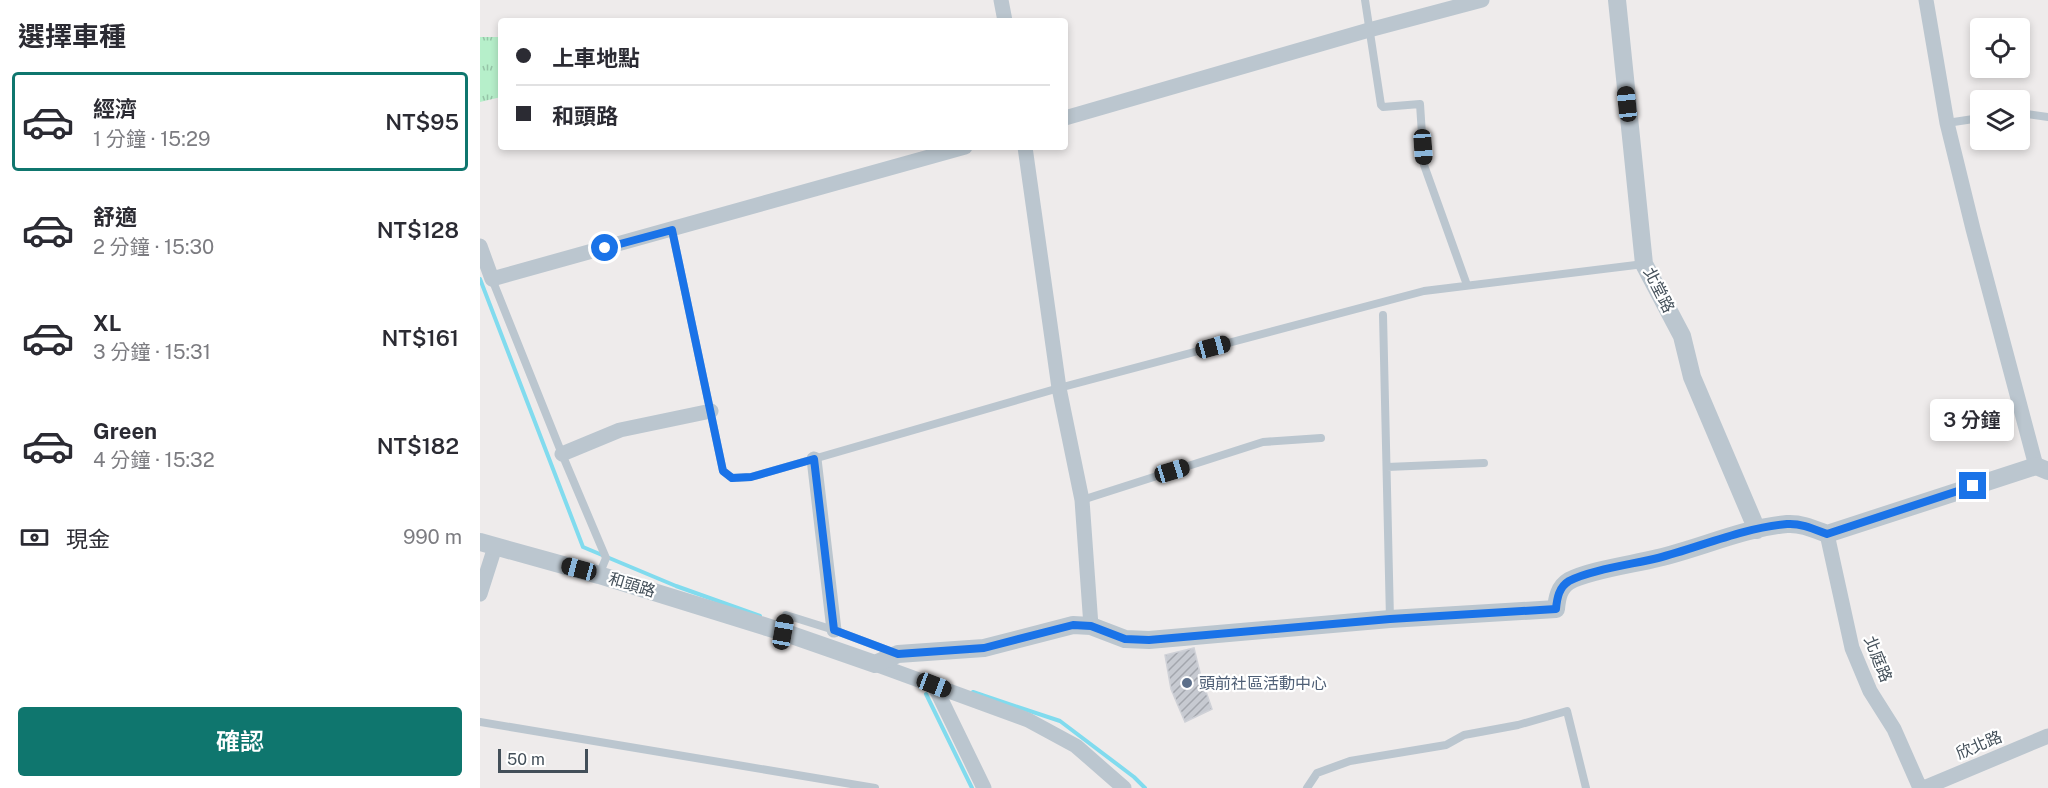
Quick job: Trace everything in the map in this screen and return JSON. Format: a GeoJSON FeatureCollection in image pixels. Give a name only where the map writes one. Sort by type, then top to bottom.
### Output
{"type":"FeatureCollection","features":[{"type":"Feature","properties":{"kind":"street"},"geometry":{"type":"LineString","coordinates":[[1001,0],[1004,18]]}},
{"type":"Feature","properties":{"kind":"street"},"geometry":{"type":"LineString","coordinates":[[1068,117],[1369,30],[1482,0]]}},
{"type":"Feature","properties":{"kind":"street","name":"北堂路"},"geometry":{"type":"LineString","coordinates":[[1617,0],[1644,264],[1682,336],[1692,377],[1757,530]]}},
{"type":"Feature","properties":{"kind":"street"},"geometry":{"type":"LineString","coordinates":[[875,664],[898,654],[984,648],[1073,625],[1091,626],[1125,639],[1149,640],[1390,619],[1556,609],[1558,594],[1568,582],[1586,575],[1660,558],[1757,530],[1789,524],[1827,534],[2042,469],[1972,229],[1947,123],[1926,0]]}},
{"type":"Feature","properties":{"kind":"street"},"geometry":{"type":"LineString","coordinates":[[480,246],[492,279],[954,150]]}},
{"type":"Feature","properties":{"kind":"street"},"geometry":{"type":"LineString","coordinates":[[1025,150],[1059,388],[1082,500],[1091,626]]}},
{"type":"Feature","properties":{"kind":"street"},"geometry":{"type":"LineString","coordinates":[[561,454],[620,430],[711,411]]}},
{"type":"Feature","properties":{"kind":"street"},"geometry":{"type":"LineString","coordinates":[[814,459],[834,630]]}},
{"type":"Feature","properties":{"kind":"street","name":"北庭路"},"geometry":{"type":"LineString","coordinates":[[1827,534],[1852,648],[1870,691],[1894,729],[1922,788]]}},
{"type":"Feature","properties":{"kind":"street"},"geometry":{"type":"LineString","coordinates":[[480,594],[487,545]]}},
{"type":"Feature","properties":{"kind":"street","name":"和頭路"},"geometry":{"type":"LineString","coordinates":[[487,545],[599,575],[783,632],[875,664]]}},
{"type":"Feature","properties":{"kind":"street"},"geometry":{"type":"LineString","coordinates":[[875,664],[1028,720],[1076,746],[1124,788]]}},
{"type":"Feature","properties":{"kind":"street"},"geometry":{"type":"LineString","coordinates":[[934,685],[984,788]]}},
{"type":"Feature","properties":{"kind":"street","name":"欣北路"},"geometry":{"type":"LineString","coordinates":[[1922,788],[2048,736]]}},
{"type":"Feature","properties":{"kind":"lane"},"geometry":{"type":"LineString","coordinates":[[1365,0],[1381,105],[1383,107],[1420,104],[1424,165],[1467,285]]}},
{"type":"Feature","properties":{"kind":"lane"},"geometry":{"type":"LineString","coordinates":[[2030,115],[2048,117]]}},
{"type":"Feature","properties":{"kind":"lane"},"geometry":{"type":"LineString","coordinates":[[1947,123],[1970,120]]}},
{"type":"Feature","properties":{"kind":"lane"},"geometry":{"type":"LineString","coordinates":[[672,230],[723,471],[732,478],[751,477],[1059,388],[1424,291],[1644,264]]}},
{"type":"Feature","properties":{"kind":"lane"},"geometry":{"type":"LineString","coordinates":[[492,279],[561,454],[606,558],[599,575]]}},
{"type":"Feature","properties":{"kind":"lane"},"geometry":{"type":"LineString","coordinates":[[1383,315],[1390,619]]}},
{"type":"Feature","properties":{"kind":"lane"},"geometry":{"type":"LineString","coordinates":[[1082,500],[1263,442],[1321,438]]}},
{"type":"Feature","properties":{"kind":"lane"},"geometry":{"type":"LineString","coordinates":[[1387,467],[1484,463]]}},
{"type":"Feature","properties":{"kind":"lane"},"geometry":{"type":"LineString","coordinates":[[783,632],[786,615],[898,654]]}},
{"type":"Feature","properties":{"kind":"lane"},"geometry":{"type":"LineString","coordinates":[[1307,788],[1317,773],[1350,761],[1446,745],[1464,735],[1518,725],[1567,711],[1587,788]]}},
{"type":"Feature","properties":{"kind":"lane"},"geometry":{"type":"LineString","coordinates":[[480,722],[875,788]]}},
{"type":"Feature","properties":{"kind":"green space"},"geometry":{"type":"Polygon","coordinates":[[[480,37],[498,37],[498,98],[480,102],[480,37]]]}},
{"type":"Feature","properties":{"kind":"building","name":"頭前社區活動中心"},"geometry":{"type":"Polygon","coordinates":[[[1194,648],[1212,709],[1185,722],[1171,689],[1165,655],[1194,648]]]}},
{"type":"Feature","properties":{"kind":"waterway"},"geometry":{"type":"LineString","coordinates":[[480,279],[583,547],[676,586],[760,616]]}},
{"type":"Feature","properties":{"kind":"waterway"},"geometry":{"type":"LineString","coordinates":[[973,692],[1060,721],[1134,777],[1145,788]]}},
{"type":"Feature","properties":{"kind":"waterway"},"geometry":{"type":"LineString","coordinates":[[926,694],[972,788]]}},
{"type":"Feature","properties":{"kind":"place","name":"頭前社區活動中心"},"geometry":{"type":"Point","coordinates":[1187,683]}},
{"type":"Feature","properties":{"kind":"route"},"geometry":{"type":"LineString","coordinates":[[605,248],[672,230],[723,471],[732,478],[751,477],[814,459],[834,630],[898,654],[984,648],[1073,625],[1091,626],[1125,639],[1149,640],[1390,619],[1556,609],[1558,594],[1568,582],[1586,575],[1660,558],[1757,530],[1789,524],[1827,534],[1973,486]]}}]}
